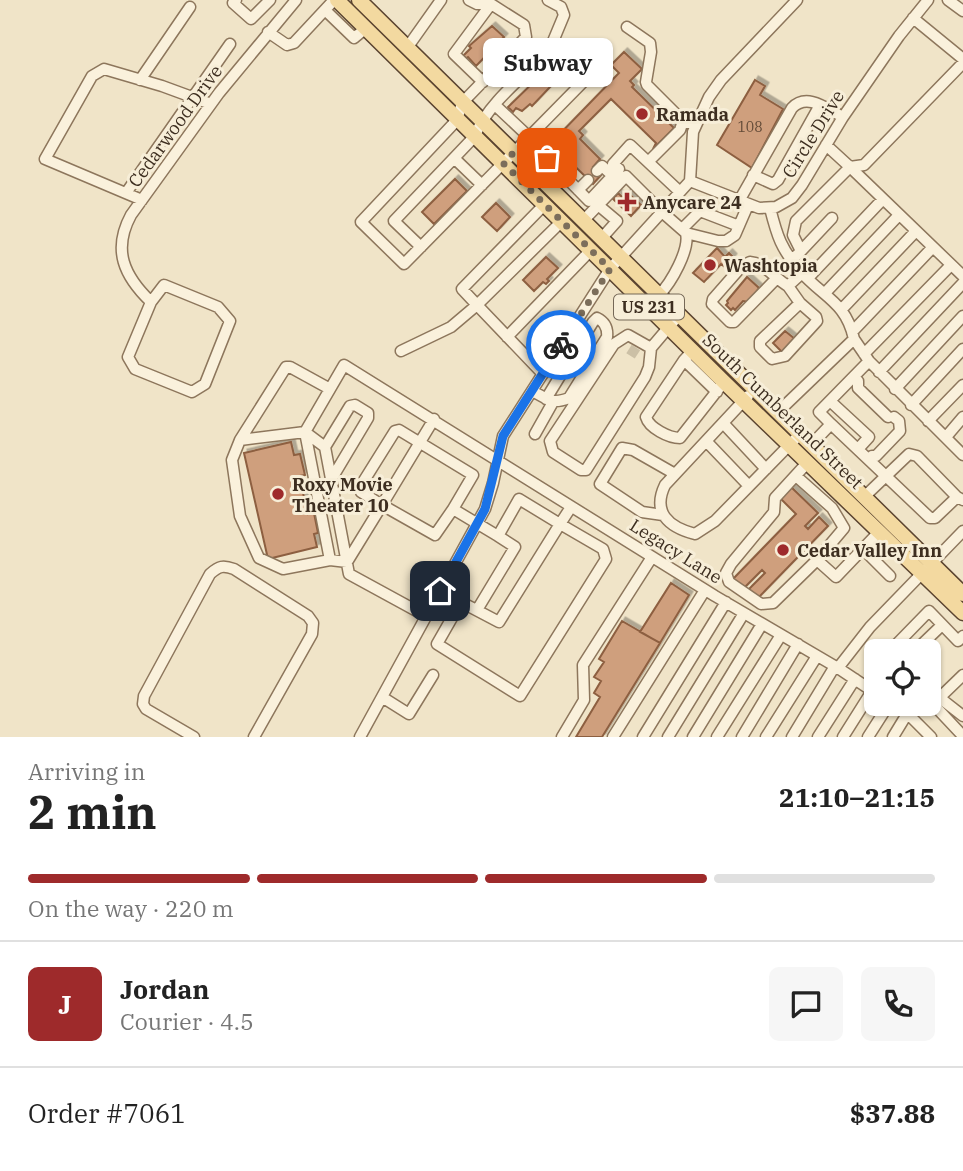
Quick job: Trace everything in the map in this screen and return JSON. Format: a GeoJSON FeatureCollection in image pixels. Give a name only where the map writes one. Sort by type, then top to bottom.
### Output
{"type":"FeatureCollection","features":[{"type":"Feature","properties":{"kind":"main road","name":"South Cumberland Street"},"geometry":{"type":"LineString","coordinates":[[359,0],[480,121],[545,204],[669,326],[688,355],[721,387],[749,394],[778,412],[808,463],[879,532],[963,594]]}},
{"type":"Feature","properties":{"kind":"main road","name":"South Cumberland Street"},"geometry":{"type":"LineString","coordinates":[[332,3],[366,28],[457,120],[533,173],[680,314],[749,394],[795,439],[811,445],[864,497],[963,613]]}},
{"type":"Feature","properties":{"kind":"street"},"geometry":{"type":"LineString","coordinates":[[236,0],[233,3],[251,19],[251,24],[265,35],[286,45],[294,43],[332,3]]}},
{"type":"Feature","properties":{"kind":"street"},"geometry":{"type":"LineString","coordinates":[[251,19],[270,0]]}},
{"type":"Feature","properties":{"kind":"street","name":"Cedarwood Drive"},"geometry":{"type":"LineString","coordinates":[[151,302],[134,286],[125,265],[121,241],[126,225],[211,104],[296,0]]}},
{"type":"Feature","properties":{"kind":"street"},"geometry":{"type":"LineString","coordinates":[[407,48],[441,0]]}},
{"type":"Feature","properties":{"kind":"street"},"geometry":{"type":"LineString","coordinates":[[469,0],[477,4],[492,4],[524,25],[526,37],[462,103],[457,120],[361,222],[404,264],[585,80],[580,66],[549,51]]}},
{"type":"Feature","properties":{"kind":"street"},"geometry":{"type":"LineString","coordinates":[[421,247],[394,221],[475,135],[480,121],[549,51],[564,15],[561,7],[548,0]]}},
{"type":"Feature","properties":{"kind":"street"},"geometry":{"type":"LineString","coordinates":[[360,737],[477,523],[490,494],[503,436],[610,269],[690,181],[691,146],[701,110],[722,80],[797,0]]}},
{"type":"Feature","properties":{"kind":"street","name":"Circle Drive"},"geometry":{"type":"LineString","coordinates":[[770,208],[782,205],[798,192],[843,117],[928,0]]}},
{"type":"Feature","properties":{"kind":"street"},"geometry":{"type":"LineString","coordinates":[[947,0],[963,11]]}},
{"type":"Feature","properties":{"kind":"street"},"geometry":{"type":"LineString","coordinates":[[483,82],[454,54],[492,4]]}},
{"type":"Feature","properties":{"kind":"street"},"geometry":{"type":"LineString","coordinates":[[140,80],[190,7]]}},
{"type":"Feature","properties":{"kind":"street"},"geometry":{"type":"LineString","coordinates":[[801,251],[793,235],[796,221],[850,167],[864,165],[963,61],[913,18]]}},
{"type":"Feature","properties":{"kind":"street"},"geometry":{"type":"LineString","coordinates":[[627,27],[650,43],[647,85],[683,121],[696,125]]}},
{"type":"Feature","properties":{"kind":"street"},"geometry":{"type":"LineString","coordinates":[[126,193],[230,44]]}},
{"type":"Feature","properties":{"kind":"street"},"geometry":{"type":"LineString","coordinates":[[142,200],[45,159],[92,76],[104,69],[211,104]]}},
{"type":"Feature","properties":{"kind":"street"},"geometry":{"type":"LineString","coordinates":[[597,171],[602,166],[619,174],[684,231],[726,241],[735,235],[753,175],[792,108],[804,100],[843,117]]}},
{"type":"Feature","properties":{"kind":"street"},"geometry":{"type":"LineString","coordinates":[[495,105],[529,137]]}},
{"type":"Feature","properties":{"kind":"street"},"geometry":{"type":"LineString","coordinates":[[753,175],[773,184],[778,180],[820,105]]}},
{"type":"Feature","properties":{"kind":"street"},"geometry":{"type":"LineString","coordinates":[[648,162],[680,130],[683,121]]}},
{"type":"Feature","properties":{"kind":"street"},"geometry":{"type":"LineString","coordinates":[[619,174],[613,164],[630,145],[680,192]]}},
{"type":"Feature","properties":{"kind":"street"},"geometry":{"type":"LineString","coordinates":[[826,145],[963,276]]}},
{"type":"Feature","properties":{"kind":"street"},"geometry":{"type":"LineString","coordinates":[[533,173],[543,154],[589,201],[619,174]]}},
{"type":"Feature","properties":{"kind":"street"},"geometry":{"type":"LineString","coordinates":[[454,158],[482,185]]}},
{"type":"Feature","properties":{"kind":"street"},"geometry":{"type":"LineString","coordinates":[[583,221],[598,205],[619,174]]}},
{"type":"Feature","properties":{"kind":"street"},"geometry":{"type":"LineString","coordinates":[[560,199],[588,180]]}},
{"type":"Feature","properties":{"kind":"street"},"geometry":{"type":"LineString","coordinates":[[690,181],[744,203],[770,208],[778,240],[805,276],[841,310],[866,358],[963,455]]}},
{"type":"Feature","properties":{"kind":"street"},"geometry":{"type":"LineString","coordinates":[[788,286],[805,276],[883,199]]}},
{"type":"Feature","properties":{"kind":"street"},"geometry":{"type":"LineString","coordinates":[[543,374],[463,289],[545,204]]}},
{"type":"Feature","properties":{"kind":"street"},"geometry":{"type":"LineString","coordinates":[[598,205],[617,221],[601,239]]}},
{"type":"Feature","properties":{"kind":"street"},"geometry":{"type":"LineString","coordinates":[[684,231],[700,211],[739,226]]}},
{"type":"Feature","properties":{"kind":"street"},"geometry":{"type":"LineString","coordinates":[[825,293],[899,215]]}},
{"type":"Feature","properties":{"kind":"street"},"geometry":{"type":"LineString","coordinates":[[792,260],[832,218]]}},
{"type":"Feature","properties":{"kind":"street"},"geometry":{"type":"LineString","coordinates":[[401,351],[451,327],[562,221]]}},
{"type":"Feature","properties":{"kind":"street"},"geometry":{"type":"LineString","coordinates":[[659,295],[673,277],[687,243],[684,231]]}},
{"type":"Feature","properties":{"kind":"street"},"geometry":{"type":"LineString","coordinates":[[841,310],[916,231]]}},
{"type":"Feature","properties":{"kind":"street"},"geometry":{"type":"LineString","coordinates":[[778,412],[933,247]]}},
{"type":"Feature","properties":{"kind":"street"},"geometry":{"type":"LineString","coordinates":[[507,337],[591,250]]}},
{"type":"Feature","properties":{"kind":"street"},"geometry":{"type":"LineString","coordinates":[[776,279],[737,320],[730,322],[712,304],[713,299],[742,266],[758,262],[788,286],[800,303],[816,317],[816,325],[781,359],[772,359],[760,347],[760,341],[800,303]]}},
{"type":"Feature","properties":{"kind":"street"},"geometry":{"type":"LineString","coordinates":[[864,497],[887,475],[909,454],[912,454],[960,499],[935,518],[930,518],[887,475],[871,458],[819,412],[855,379],[866,358],[951,265]]}},
{"type":"Feature","properties":{"kind":"street"},"geometry":{"type":"LineString","coordinates":[[879,372],[963,283]]}},
{"type":"Feature","properties":{"kind":"street"},"geometry":{"type":"LineString","coordinates":[[164,285],[218,307],[230,321],[205,384],[192,392],[135,369],[128,357],[151,302],[164,285]]}},
{"type":"Feature","properties":{"kind":"street"},"geometry":{"type":"LineString","coordinates":[[651,348],[628,335],[614,344],[550,441],[553,452],[581,470],[586,470],[649,367],[651,348],[680,314]]}},
{"type":"Feature","properties":{"kind":"street"},"geometry":{"type":"LineString","coordinates":[[895,389],[963,316]]}},
{"type":"Feature","properties":{"kind":"street"},"geometry":{"type":"LineString","coordinates":[[532,391],[554,400],[569,398],[607,337],[606,329],[597,318],[572,356],[554,400],[535,433]]}},
{"type":"Feature","properties":{"kind":"street"},"geometry":{"type":"LineString","coordinates":[[614,344],[629,349]]}},
{"type":"Feature","properties":{"kind":"street"},"geometry":{"type":"LineString","coordinates":[[911,405],[963,349]]}},
{"type":"Feature","properties":{"kind":"street"},"geometry":{"type":"LineString","coordinates":[[688,355],[646,417],[649,424],[675,439],[680,439],[721,387]]}},
{"type":"Feature","properties":{"kind":"street"},"geometry":{"type":"LineString","coordinates":[[640,356],[649,367]]}},
{"type":"Feature","properties":{"kind":"street","name":"Legacy Lane"},"geometry":{"type":"LineString","coordinates":[[330,389],[344,365],[705,590],[864,685]]}},
{"type":"Feature","properties":{"kind":"street"},"geometry":{"type":"LineString","coordinates":[[330,560],[305,432],[330,389],[290,366],[286,367],[240,440],[232,460],[240,516],[259,558],[283,569],[330,560],[347,562]]}},
{"type":"Feature","properties":{"kind":"street"},"geometry":{"type":"LineString","coordinates":[[855,379],[858,388],[899,421],[900,431],[871,458]]}},
{"type":"Feature","properties":{"kind":"street"},"geometry":{"type":"LineString","coordinates":[[928,421],[963,385]]}},
{"type":"Feature","properties":{"kind":"street"},"geometry":{"type":"LineString","coordinates":[[663,515],[659,499],[665,485],[749,394]]}},
{"type":"Feature","properties":{"kind":"street"},"geometry":{"type":"LineString","coordinates":[[830,401],[869,437],[858,449]]}},
{"type":"Feature","properties":{"kind":"street"},"geometry":{"type":"LineString","coordinates":[[331,480],[368,418],[368,413],[355,405],[350,406],[325,447],[331,480],[347,562],[349,574],[426,616]]}},
{"type":"Feature","properties":{"kind":"street"},"geometry":{"type":"LineString","coordinates":[[946,437],[963,417]]}},
{"type":"Feature","properties":{"kind":"street"},"geometry":{"type":"LineString","coordinates":[[347,562],[433,419]]}},
{"type":"Feature","properties":{"kind":"street"},"geometry":{"type":"LineString","coordinates":[[723,422],[766,469]]}},
{"type":"Feature","properties":{"kind":"street"},"geometry":{"type":"LineString","coordinates":[[811,445],[831,424]]}},
{"type":"Feature","properties":{"kind":"street"},"geometry":{"type":"LineString","coordinates":[[399,430],[420,442],[473,475],[435,535],[382,505],[362,492],[360,487],[395,431],[399,430]]}},
{"type":"Feature","properties":{"kind":"street"},"geometry":{"type":"LineString","coordinates":[[240,440],[305,432],[325,447]]}},
{"type":"Feature","properties":{"kind":"street"},"geometry":{"type":"LineString","coordinates":[[675,474],[634,450],[622,448],[600,484],[642,512],[663,515],[683,531],[695,534],[715,521],[795,439]]}},
{"type":"Feature","properties":{"kind":"street"},"geometry":{"type":"LineString","coordinates":[[706,441],[749,486]]}},
{"type":"Feature","properties":{"kind":"street"},"geometry":{"type":"LineString","coordinates":[[796,476],[832,508],[844,528],[817,560],[773,603],[761,604],[729,582],[726,573],[774,512],[775,498],[808,463]]}},
{"type":"Feature","properties":{"kind":"street"},"geometry":{"type":"LineString","coordinates":[[461,602],[437,644],[520,695],[606,559],[603,549],[519,499],[498,536]]}},
{"type":"Feature","properties":{"kind":"street"},"geometry":{"type":"LineString","coordinates":[[440,591],[499,622],[571,507]]}},
{"type":"Feature","properties":{"kind":"street"},"geometry":{"type":"LineString","coordinates":[[453,509],[515,547],[477,610]]}},
{"type":"Feature","properties":{"kind":"street"},"geometry":{"type":"LineString","coordinates":[[792,737],[837,667],[870,627],[963,531]]}},
{"type":"Feature","properties":{"kind":"street"},"geometry":{"type":"LineString","coordinates":[[817,560],[836,577],[879,532]]}},
{"type":"Feature","properties":{"kind":"street"},"geometry":{"type":"LineString","coordinates":[[863,549],[890,576]]}},
{"type":"Feature","properties":{"kind":"street"},"geometry":{"type":"LineString","coordinates":[[562,737],[584,699],[583,665],[652,557]]}},
{"type":"Feature","properties":{"kind":"street"},"geometry":{"type":"LineString","coordinates":[[194,737],[146,709],[143,704],[144,696],[210,574],[217,567],[225,566],[297,609],[313,623],[312,634],[254,737]]}},
{"type":"Feature","properties":{"kind":"street"},"geometry":{"type":"LineString","coordinates":[[613,737],[705,590]]}},
{"type":"Feature","properties":{"kind":"street"},"geometry":{"type":"LineString","coordinates":[[643,737],[726,602]]}},
{"type":"Feature","properties":{"kind":"street"},"geometry":{"type":"LineString","coordinates":[[902,639],[929,611],[958,641],[963,636]]}},
{"type":"Feature","properties":{"kind":"street"},"geometry":{"type":"LineString","coordinates":[[668,737],[744,613]]}},
{"type":"Feature","properties":{"kind":"street"},"geometry":{"type":"LineString","coordinates":[[692,737],[762,624]]}},
{"type":"Feature","properties":{"kind":"street"},"geometry":{"type":"LineString","coordinates":[[927,639],[942,625]]}},
{"type":"Feature","properties":{"kind":"street"},"geometry":{"type":"LineString","coordinates":[[717,737],[781,635]]}},
{"type":"Feature","properties":{"kind":"street"},"geometry":{"type":"LineString","coordinates":[[741,737],[798,645]]}},
{"type":"Feature","properties":{"kind":"street"},"geometry":{"type":"LineString","coordinates":[[766,737],[817,656]]}},
{"type":"Feature","properties":{"kind":"street"},"geometry":{"type":"LineString","coordinates":[[941,695],[963,675]]}},
{"type":"Feature","properties":{"kind":"street"},"geometry":{"type":"LineString","coordinates":[[382,697],[409,714],[433,676]]}},
{"type":"Feature","properties":{"kind":"street"},"geometry":{"type":"LineString","coordinates":[[818,737],[855,679]]}},
{"type":"Feature","properties":{"kind":"street"},"geometry":{"type":"LineString","coordinates":[[941,705],[963,716]]}},
{"type":"Feature","properties":{"kind":"street"},"geometry":{"type":"LineString","coordinates":[[843,737],[864,707]]}},
{"type":"Feature","properties":{"kind":"street"},"geometry":{"type":"LineString","coordinates":[[941,709],[962,734]]}},
{"type":"Feature","properties":{"kind":"street"},"geometry":{"type":"LineString","coordinates":[[868,737],[882,716]]}},
{"type":"Feature","properties":{"kind":"street"},"geometry":{"type":"LineString","coordinates":[[893,737],[906,716]]}},
{"type":"Feature","properties":{"kind":"street"},"geometry":{"type":"LineString","coordinates":[[909,716],[925,735]]}},
{"type":"Feature","properties":{"kind":"building"},"geometry":{"type":"Polygon","coordinates":[[[492,26],[504,37],[476,66],[468,57],[465,59],[463,56],[471,48],[469,46],[492,26]]]}},
{"type":"Feature","properties":{"kind":"building","name":"Ramada"},"geometry":{"type":"Polygon","coordinates":[[[624,52],[642,69],[630,81],[634,85],[632,87],[674,128],[653,149],[656,143],[611,99],[579,131],[583,135],[580,139],[600,159],[593,167],[601,175],[593,184],[551,143],[619,73],[611,65],[624,52]]]}},
{"type":"Feature","properties":{"kind":"building"},"geometry":{"type":"Polygon","coordinates":[[[543,73],[553,82],[551,86],[532,106],[530,104],[522,111],[516,108],[513,112],[508,107],[543,73]]]}},
{"type":"Feature","properties":{"kind":"building"},"geometry":{"type":"Polygon","coordinates":[[[755,80],[765,86],[760,95],[783,109],[752,168],[717,145],[755,80]]]}},
{"type":"Feature","properties":{"kind":"building"},"geometry":{"type":"Polygon","coordinates":[[[455,179],[467,191],[434,224],[422,212],[455,179]]]}},
{"type":"Feature","properties":{"kind":"building","name":"Anycare 24"},"geometry":{"type":"Polygon","coordinates":[[[618,193],[623,198],[628,193],[641,205],[631,216],[613,199],[618,193]]]}},
{"type":"Feature","properties":{"kind":"building"},"geometry":{"type":"Polygon","coordinates":[[[496,203],[510,217],[497,231],[482,217],[496,203]]]}},
{"type":"Feature","properties":{"kind":"building","name":"Washtopia"},"geometry":{"type":"Polygon","coordinates":[[[717,248],[725,257],[729,253],[733,257],[725,267],[721,264],[704,282],[693,273],[717,248]]]}},
{"type":"Feature","properties":{"kind":"building"},"geometry":{"type":"Polygon","coordinates":[[[546,257],[558,268],[547,279],[549,281],[546,284],[543,282],[534,291],[523,280],[546,257]]]}},
{"type":"Feature","properties":{"kind":"building"},"geometry":{"type":"Polygon","coordinates":[[[747,277],[759,288],[749,302],[743,301],[735,310],[731,310],[726,305],[727,301],[747,277]]]}},
{"type":"Feature","properties":{"kind":"building"},"geometry":{"type":"Polygon","coordinates":[[[785,331],[795,339],[782,352],[773,343],[785,331]]]}},
{"type":"Feature","properties":{"kind":"building","name":"Roxy Movie Theater 10"},"geometry":{"type":"Polygon","coordinates":[[[291,442],[294,455],[300,454],[305,475],[299,476],[308,514],[314,513],[318,533],[314,534],[317,547],[268,559],[244,453],[291,442]]]}},
{"type":"Feature","properties":{"kind":"building","name":"Cedar Valley Inn"},"geometry":{"type":"Polygon","coordinates":[[[789,485],[818,513],[805,526],[808,529],[819,517],[828,526],[758,598],[749,589],[765,573],[762,570],[743,589],[733,579],[796,514],[778,496],[789,485]]]}},
{"type":"Feature","properties":{"kind":"building"},"geometry":{"type":"Polygon","coordinates":[[[671,583],[689,595],[660,643],[640,632],[671,583]]]}},
{"type":"Feature","properties":{"kind":"building"},"geometry":{"type":"Polygon","coordinates":[[[622,621],[660,643],[602,737],[576,737],[600,697],[594,693],[601,681],[594,677],[604,662],[599,659],[622,621]]]}},
{"type":"Feature","properties":{"kind":"tunnel"},"geometry":{"type":"LineString","coordinates":[[629,349],[640,356]]}},
{"type":"Feature","properties":{"kind":"way so far"},"geometry":{"type":"LineString","coordinates":[[547,158],[533,173],[513,153],[504,164],[610,269],[561,345]]}},
{"type":"Feature","properties":{"kind":"place","name":"Ramada"},"geometry":{"type":"Point","coordinates":[642,114]}},
{"type":"Feature","properties":{"kind":"place","name":"Subway"},"geometry":{"type":"Point","coordinates":[547,158]}},
{"type":"Feature","properties":{"kind":"place","name":"Anycare 24"},"geometry":{"type":"Point","coordinates":[627,202]}},
{"type":"Feature","properties":{"kind":"place","name":"Washtopia"},"geometry":{"type":"Point","coordinates":[710,265]}},
{"type":"Feature","properties":{"kind":"place","name":"Roxy Movie Theater 10"},"geometry":{"type":"Point","coordinates":[278,494]}},
{"type":"Feature","properties":{"kind":"place","name":"Cedar Valley Inn"},"geometry":{"type":"Point","coordinates":[783,550]}},
{"type":"Feature","properties":{"kind":"route"},"geometry":{"type":"LineString","coordinates":[[440,591],[485,509],[503,436],[561,345]]}}]}
